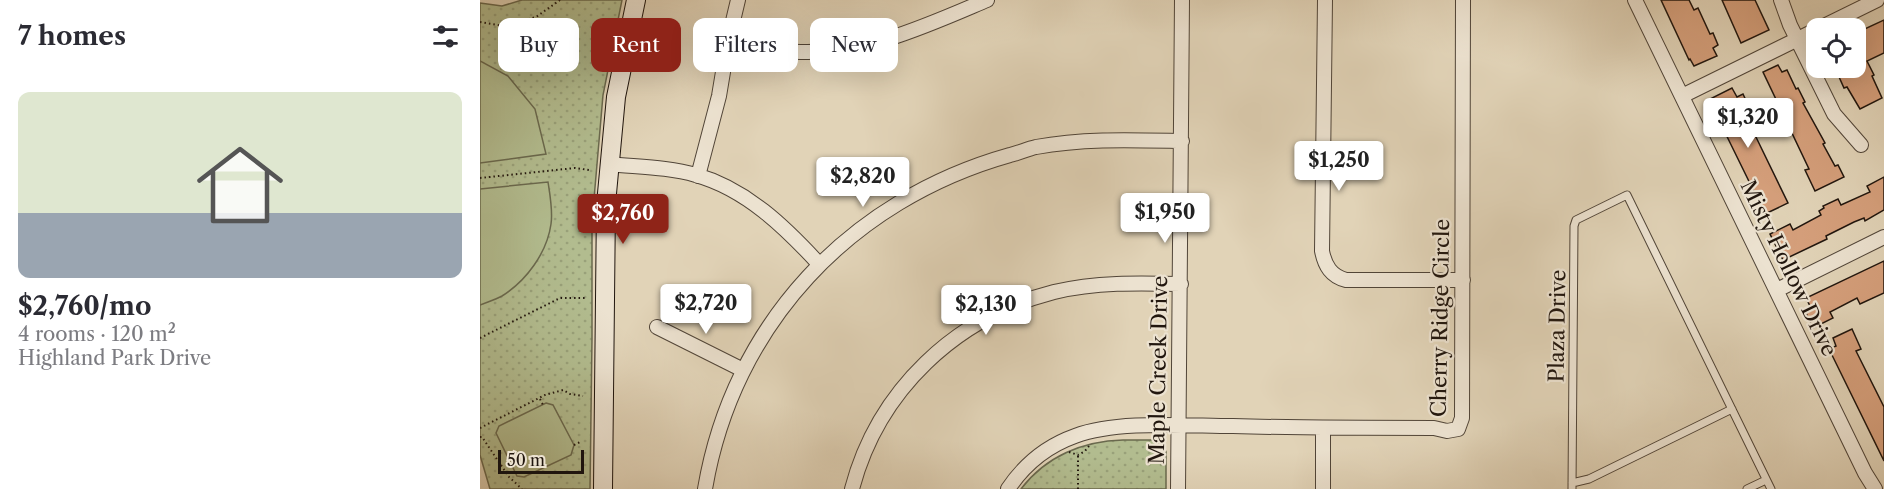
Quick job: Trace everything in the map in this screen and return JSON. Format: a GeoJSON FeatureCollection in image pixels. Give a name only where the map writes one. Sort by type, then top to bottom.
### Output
{"type":"FeatureCollection","features":[{"type":"Feature","properties":{"kind":"street"},"geometry":{"type":"LineString","coordinates":[[603,489],[606,204],[616,97],[636,0]]}},
{"type":"Feature","properties":{"kind":"street"},"geometry":{"type":"LineString","coordinates":[[734,18],[738,0]]}},
{"type":"Feature","properties":{"kind":"street","name":"Maple Creek Drive"},"geometry":{"type":"LineString","coordinates":[[1178,489],[1182,0]]}},
{"type":"Feature","properties":{"kind":"street"},"geometry":{"type":"LineString","coordinates":[[1325,0],[1322,251],[1324,260],[1333,274],[1346,280],[1463,280]]}},
{"type":"Feature","properties":{"kind":"street","name":"Cherry Ridge Circle"},"geometry":{"type":"LineString","coordinates":[[1008,489],[1024,468],[1041,454],[1075,436],[1115,427],[1179,425],[1434,428],[1447,431],[1458,429],[1462,418],[1463,0]]}},
{"type":"Feature","properties":{"kind":"street","name":"Misty Hollow Drive"},"geometry":{"type":"LineString","coordinates":[[1635,0],[1865,473],[1875,489]]}},
{"type":"Feature","properties":{"kind":"street"},"geometry":{"type":"LineString","coordinates":[[1781,0],[1797,40],[1834,114],[1861,145]]}},
{"type":"Feature","properties":{"kind":"street"},"geometry":{"type":"LineString","coordinates":[[1840,18],[1877,0]]}},
{"type":"Feature","properties":{"kind":"street"},"geometry":{"type":"LineString","coordinates":[[798,51],[835,51],[869,44],[892,37],[977,2]]}},
{"type":"Feature","properties":{"kind":"street"},"geometry":{"type":"LineString","coordinates":[[1682,96],[1806,35]]}},
{"type":"Feature","properties":{"kind":"street"},"geometry":{"type":"LineString","coordinates":[[698,176],[723,72]]}},
{"type":"Feature","properties":{"kind":"street"},"geometry":{"type":"LineString","coordinates":[[705,489],[711,455],[743,370],[777,315],[795,291],[819,264],[859,230],[897,204],[938,181],[984,162],[1035,148],[1056,145],[1126,140],[1182,141]]}},
{"type":"Feature","properties":{"kind":"street"},"geometry":{"type":"LineString","coordinates":[[609,164],[663,169],[698,176],[716,183],[754,204],[788,232],[819,264]]}},
{"type":"Feature","properties":{"kind":"street"},"geometry":{"type":"LineString","coordinates":[[1776,290],[1884,237]]}},
{"type":"Feature","properties":{"kind":"street"},"geometry":{"type":"LineString","coordinates":[[852,489],[873,436],[884,414],[899,393],[914,374],[967,329],[1012,306],[1056,292],[1104,284],[1181,284]]}},
{"type":"Feature","properties":{"kind":"street"},"geometry":{"type":"LineString","coordinates":[[657,327],[743,370]]}},
{"type":"Feature","properties":{"kind":"street"},"geometry":{"type":"LineString","coordinates":[[1323,428],[1323,489]]}},
{"type":"Feature","properties":{"kind":"lane","name":"Plaza Drive"},"geometry":{"type":"LineString","coordinates":[[1572,486],[1574,226],[1576,220],[1628,195],[1732,409]]}},
{"type":"Feature","properties":{"kind":"lane"},"geometry":{"type":"LineString","coordinates":[[1572,486],[1732,409],[1771,489]]}},
{"type":"Feature","properties":{"kind":"lane"},"geometry":{"type":"LineString","coordinates":[[1747,489],[1766,480]]}},
{"type":"Feature","properties":{"kind":"path"},"geometry":{"type":"LineString","coordinates":[[480,22],[504,26],[515,23],[536,17],[560,0]]}},
{"type":"Feature","properties":{"kind":"path"},"geometry":{"type":"LineString","coordinates":[[480,178],[575,168],[589,170]]}},
{"type":"Feature","properties":{"kind":"path"},"geometry":{"type":"LineString","coordinates":[[480,338],[560,298],[586,298]]}},
{"type":"Feature","properties":{"kind":"path"},"geometry":{"type":"LineString","coordinates":[[480,428],[563,390],[570,394],[584,396]]}},
{"type":"Feature","properties":{"kind":"path"},"geometry":{"type":"LineString","coordinates":[[540,399],[543,405]]}},
{"type":"Feature","properties":{"kind":"path"},"geometry":{"type":"LineString","coordinates":[[480,436],[509,477],[522,489]]}},
{"type":"Feature","properties":{"kind":"path"},"geometry":{"type":"LineString","coordinates":[[574,445],[582,441]]}},
{"type":"Feature","properties":{"kind":"path"},"geometry":{"type":"LineString","coordinates":[[1078,455],[1078,489]]}},
{"type":"Feature","properties":{"kind":"green space"},"geometry":{"type":"Polygon","coordinates":[[[522,0],[622,0],[618,18],[591,18],[591,72],[608,72],[603,95],[592,222],[590,489],[490,489],[480,455],[480,3],[502,6],[522,0]]]}},
{"type":"Feature","properties":{"kind":"green space"},"geometry":{"type":"Polygon","coordinates":[[[480,61],[508,76],[535,109],[546,154],[480,163],[480,61]]]}},
{"type":"Feature","properties":{"kind":"green space"},"geometry":{"type":"Polygon","coordinates":[[[548,182],[551,224],[540,256],[511,290],[480,305],[480,189],[548,182]]]}},
{"type":"Feature","properties":{"kind":"green space"},"geometry":{"type":"Polygon","coordinates":[[[546,403],[553,405],[574,445],[571,455],[524,477],[517,476],[496,433],[499,426],[546,403]]]}},
{"type":"Feature","properties":{"kind":"green space"},"geometry":{"type":"Polygon","coordinates":[[[1152,440],[1164,447],[1166,489],[1021,489],[1031,477],[1066,452],[1094,443],[1152,440]]]}},
{"type":"Feature","properties":{"kind":"building"},"geometry":{"type":"Polygon","coordinates":[[[1661,0],[1689,0],[1694,10],[1698,8],[1710,34],[1713,33],[1718,45],[1713,48],[1717,56],[1694,66],[1661,0]]]}},
{"type":"Feature","properties":{"kind":"building"},"geometry":{"type":"Polygon","coordinates":[[[1722,0],[1755,0],[1769,30],[1741,43],[1722,0]]]}},
{"type":"Feature","properties":{"kind":"building"},"geometry":{"type":"Polygon","coordinates":[[[1884,20],[1884,53],[1867,61],[1882,98],[1860,109],[1840,78],[1866,78],[1866,28],[1884,20]]]}},
{"type":"Feature","properties":{"kind":"building"},"geometry":{"type":"Polygon","coordinates":[[[1778,65],[1782,72],[1787,70],[1796,89],[1798,88],[1805,102],[1803,103],[1825,143],[1823,144],[1844,177],[1815,191],[1805,170],[1809,169],[1763,72],[1778,65]]]}},
{"type":"Feature","properties":{"kind":"building"},"geometry":{"type":"Polygon","coordinates":[[[1732,88],[1737,97],[1743,94],[1748,105],[1746,106],[1756,125],[1751,127],[1788,203],[1765,214],[1710,99],[1732,88]]]}},
{"type":"Feature","properties":{"kind":"building"},"geometry":{"type":"Polygon","coordinates":[[[1884,177],[1884,210],[1865,221],[1864,218],[1854,222],[1826,236],[1827,239],[1783,260],[1770,234],[1790,224],[1793,230],[1821,215],[1819,211],[1824,208],[1823,206],[1838,199],[1841,205],[1870,192],[1867,186],[1884,177]]]}},
{"type":"Feature","properties":{"kind":"building"},"geometry":{"type":"Polygon","coordinates":[[[1884,261],[1884,293],[1860,304],[1857,298],[1830,312],[1833,318],[1813,328],[1806,313],[1812,310],[1806,298],[1884,261]]]}},
{"type":"Feature","properties":{"kind":"building"},"geometry":{"type":"Polygon","coordinates":[[[1852,329],[1861,349],[1856,351],[1884,407],[1884,461],[1829,349],[1836,346],[1833,338],[1852,329]]]}}]}
